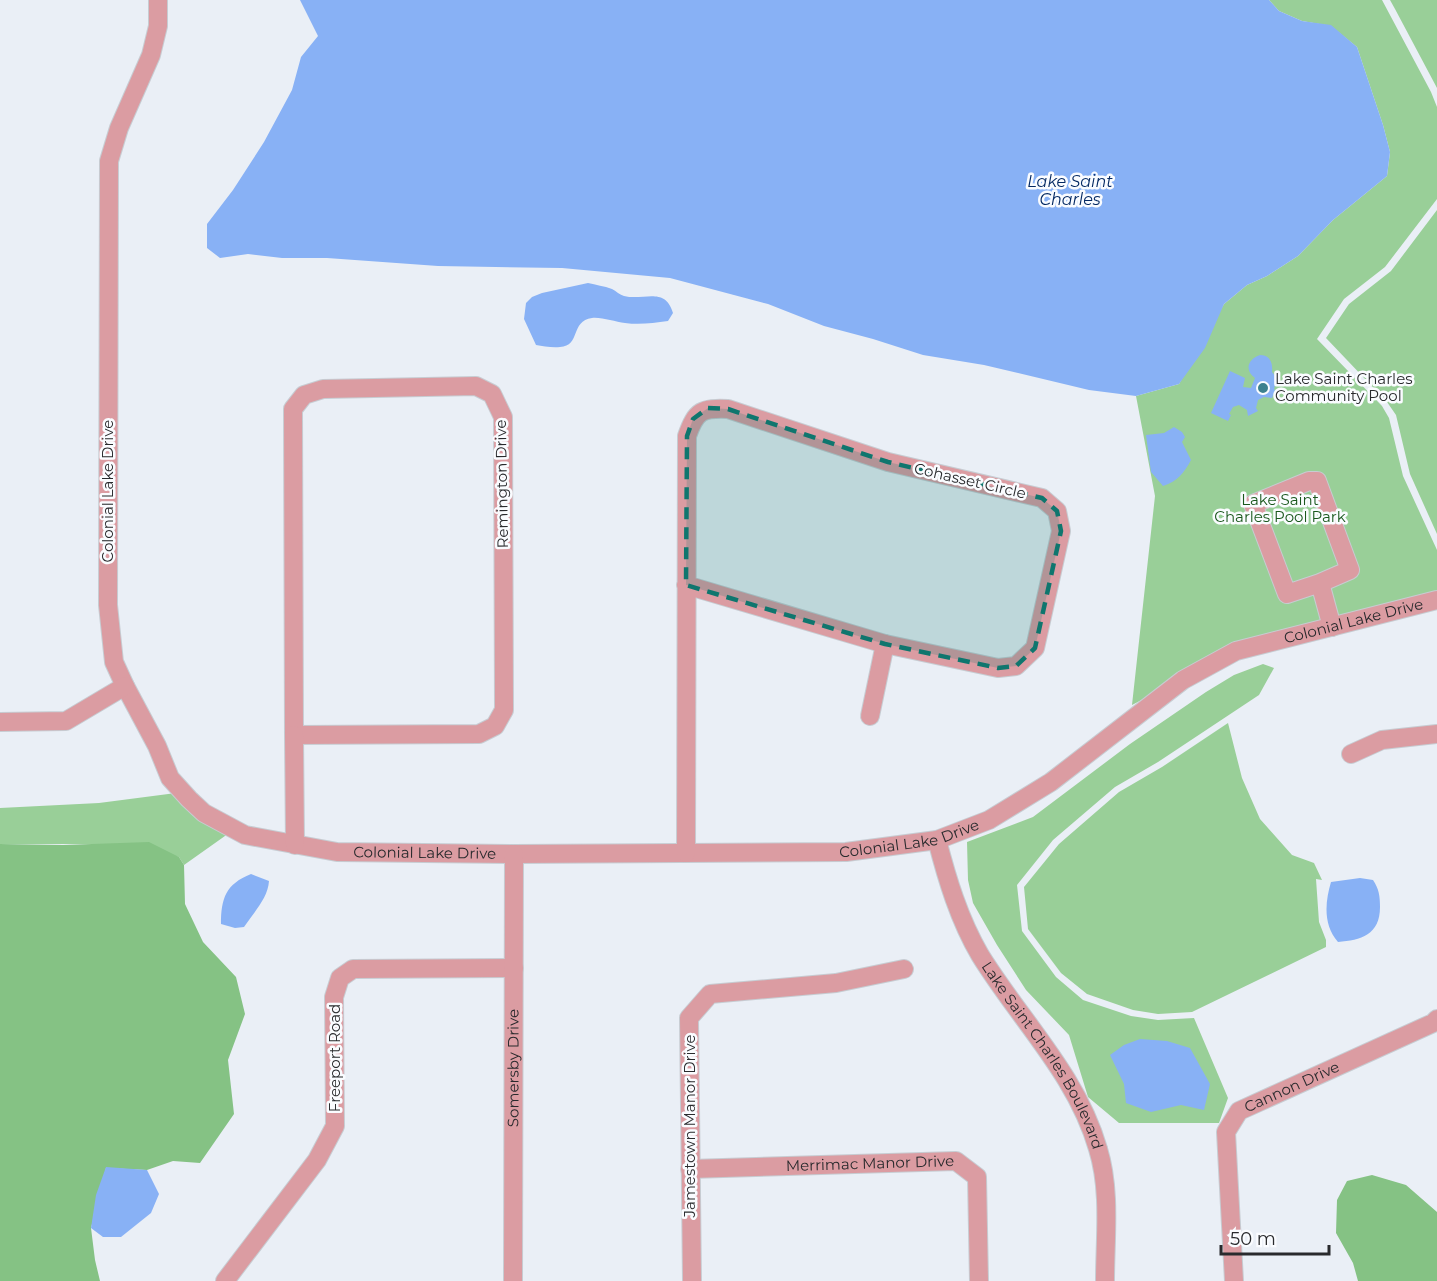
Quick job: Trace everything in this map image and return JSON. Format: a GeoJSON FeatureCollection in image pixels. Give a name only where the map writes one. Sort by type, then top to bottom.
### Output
{"type":"FeatureCollection","features":[{"type":"Feature","properties":{"kind":"street","name":"Colonial Lake Drive"},"geometry":{"type":"LineString","coordinates":[[158,0],[158,26],[151,55],[119,128],[109,161],[108,605],[114,662],[157,746],[170,778],[204,813],[244,835],[337,852],[514,854],[846,852],[937,840],[989,820],[1051,782],[1183,680],[1236,651],[1437,600]]}},
{"type":"Feature","properties":{"kind":"street","name":"Remington Drive"},"geometry":{"type":"LineString","coordinates":[[294,735],[478,734],[495,726],[504,710],[503,417],[492,394],[476,386],[323,389],[304,395],[293,409],[294,735],[295,845]]}},
{"type":"Feature","properties":{"kind":"street","name":"Cohasset Circle"},"geometry":{"type":"LineString","coordinates":[[686,585],[885,644],[998,668],[1016,666],[1035,648],[1061,531],[1057,511],[1042,498],[888,462],[728,410],[708,408],[693,419],[687,436],[686,585],[686,853]]}},
{"type":"Feature","properties":{"kind":"street"},"geometry":{"type":"LineString","coordinates":[[1309,481],[1317,481],[1350,570],[1320,583],[1287,594],[1253,504],[1309,481]]}},
{"type":"Feature","properties":{"kind":"street"},"geometry":{"type":"LineString","coordinates":[[1320,583],[1332,627]]}},
{"type":"Feature","properties":{"kind":"street"},"geometry":{"type":"LineString","coordinates":[[870,716],[885,644]]}},
{"type":"Feature","properties":{"kind":"street"},"geometry":{"type":"LineString","coordinates":[[0,722],[66,721],[125,686]]}},
{"type":"Feature","properties":{"kind":"street"},"geometry":{"type":"LineString","coordinates":[[1351,754],[1382,740],[1437,735]]}},
{"type":"Feature","properties":{"kind":"street","name":"Lake Saint Charles Boulevard"},"geometry":{"type":"LineString","coordinates":[[937,840],[962,919],[980,954],[1068,1080],[1085,1113],[1104,1173],[1105,1281]]}},
{"type":"Feature","properties":{"kind":"street","name":"Somersby Drive"},"geometry":{"type":"LineString","coordinates":[[513,1281],[514,854]]}},
{"type":"Feature","properties":{"kind":"street","name":"Freeport Road"},"geometry":{"type":"LineString","coordinates":[[225,1281],[317,1160],[335,1126],[334,997],[340,978],[353,969],[514,968]]}},
{"type":"Feature","properties":{"kind":"street","name":"Jamestown Manor Drive"},"geometry":{"type":"LineString","coordinates":[[692,1281],[689,1018],[710,994],[836,983],[904,969]]}},
{"type":"Feature","properties":{"kind":"street","name":"Cannon Drive"},"geometry":{"type":"LineString","coordinates":[[1234,1281],[1226,1132],[1239,1111],[1436,1024]]}},
{"type":"Feature","properties":{"kind":"street","name":"Merrimac Manor Drive"},"geometry":{"type":"LineString","coordinates":[[690,1169],[956,1161],[977,1177],[980,1281]]}},
{"type":"Feature","properties":{"kind":"highlighted area"},"geometry":{"type":"Polygon","coordinates":[[[708,408],[728,409],[888,462],[1042,498],[1057,511],[1061,531],[1035,648],[1016,666],[998,668],[885,644],[686,585],[687,436],[693,419],[708,408]]]}},
{"type":"Feature","properties":{"kind":"green space","name":"Lake Saint Charles Pool Park"},"geometry":{"type":"Polygon","coordinates":[[[1269,0],[1382,0],[1437,107],[1437,199],[1385,267],[1344,299],[1317,339],[1382,406],[1389,418],[1403,476],[1437,550],[1437,600],[1236,651],[1132,705],[1155,496],[1136,396],[1179,384],[1224,304],[1247,285],[1267,276],[1298,256],[1333,220],[1387,176],[1390,152],[1357,47],[1331,26],[1302,21],[1279,11],[1269,0]]]}},
{"type":"Feature","properties":{"kind":"green space"},"geometry":{"type":"Polygon","coordinates":[[[1390,0],[1437,0],[1437,88],[1395,9],[1390,0]]]}},
{"type":"Feature","properties":{"kind":"green space"},"geometry":{"type":"Polygon","coordinates":[[[1437,210],[1437,534],[1410,474],[1396,415],[1387,402],[1326,338],[1349,304],[1391,271],[1437,210]]]}},
{"type":"Feature","properties":{"kind":"green space"},"geometry":{"type":"Polygon","coordinates":[[[1263,664],[1274,668],[1259,695],[1158,762],[1115,787],[1053,840],[1017,885],[1022,931],[1056,977],[1083,1000],[1131,1016],[1158,1020],[1194,1018],[1228,1098],[1219,1123],[1119,1123],[1088,1097],[1069,1035],[1026,990],[973,903],[968,880],[967,842],[1033,817],[1130,744],[1206,692],[1234,675],[1263,664]]]}},
{"type":"Feature","properties":{"kind":"green space"},"geometry":{"type":"Polygon","coordinates":[[[1228,723],[1242,778],[1260,819],[1292,855],[1314,863],[1322,880],[1316,879],[1319,922],[1326,940],[1326,947],[1192,1012],[1158,1014],[1133,1010],[1087,994],[1061,973],[1028,929],[1024,887],[1059,844],[1119,792],[1162,767],[1228,723]]]}},
{"type":"Feature","properties":{"kind":"green space"},"geometry":{"type":"Polygon","coordinates":[[[176,793],[232,831],[184,865],[179,857],[104,844],[0,844],[0,808],[99,803],[176,793]]]}},
{"type":"Feature","properties":{"kind":"green space"},"geometry":{"type":"Polygon","coordinates":[[[149,842],[179,857],[184,865],[185,904],[203,942],[236,977],[245,1014],[228,1060],[234,1114],[200,1163],[173,1161],[147,1170],[106,1168],[91,1228],[100,1281],[0,1281],[0,844],[63,845],[149,842]]]}},
{"type":"Feature","properties":{"kind":"green space"},"geometry":{"type":"Polygon","coordinates":[[[1372,1175],[1406,1185],[1437,1212],[1437,1281],[1358,1281],[1353,1263],[1336,1233],[1337,1200],[1347,1181],[1372,1175]]]}},
{"type":"Feature","properties":{"kind":"water","name":"Lake Saint Charles"},"geometry":{"type":"Polygon","coordinates":[[[300,0],[1269,0],[1279,11],[1302,21],[1331,25],[1357,47],[1390,152],[1387,176],[1333,220],[1298,256],[1267,276],[1247,285],[1224,304],[1205,348],[1179,384],[1136,396],[1089,390],[984,365],[923,355],[824,326],[768,304],[670,278],[562,268],[438,266],[327,258],[282,258],[248,254],[220,258],[207,248],[207,224],[233,190],[264,142],[292,90],[301,57],[318,36],[300,0]]]}},
{"type":"Feature","properties":{"kind":"water"},"geometry":{"type":"Polygon","coordinates":[[[588,283],[612,289],[624,296],[659,297],[665,300],[673,313],[668,321],[646,324],[592,318],[581,324],[567,346],[536,345],[524,319],[526,303],[532,297],[542,293],[588,283]]]}},
{"type":"Feature","properties":{"kind":"water","name":"Lake Saint Charles Community Pool"},"geometry":{"type":"Polygon","coordinates":[[[1260,355],[1270,360],[1272,372],[1277,378],[1272,398],[1264,397],[1258,400],[1256,408],[1258,411],[1248,416],[1247,410],[1239,405],[1233,407],[1228,421],[1211,413],[1230,371],[1245,378],[1243,387],[1251,388],[1255,378],[1249,372],[1249,365],[1260,355]]]}},
{"type":"Feature","properties":{"kind":"water"},"geometry":{"type":"Polygon","coordinates":[[[1174,427],[1185,437],[1182,442],[1191,460],[1180,476],[1163,486],[1151,472],[1146,435],[1164,433],[1174,427]]]}},
{"type":"Feature","properties":{"kind":"water"},"geometry":{"type":"Polygon","coordinates":[[[251,874],[269,881],[263,899],[244,927],[235,928],[221,924],[222,907],[227,893],[236,882],[251,874]]]}},
{"type":"Feature","properties":{"kind":"water"},"geometry":{"type":"Polygon","coordinates":[[[1360,878],[1373,880],[1378,890],[1380,907],[1377,924],[1368,934],[1354,940],[1338,942],[1330,928],[1327,913],[1327,897],[1331,882],[1360,878]]]}},
{"type":"Feature","properties":{"kind":"water"},"geometry":{"type":"Polygon","coordinates":[[[1140,1039],[1167,1041],[1190,1048],[1210,1084],[1204,1110],[1181,1105],[1151,1112],[1126,1103],[1124,1084],[1110,1055],[1124,1045],[1140,1039]]]}},
{"type":"Feature","properties":{"kind":"water"},"geometry":{"type":"Polygon","coordinates":[[[106,1167],[147,1170],[159,1194],[151,1213],[121,1237],[103,1237],[91,1228],[96,1195],[106,1167]]]}},
{"type":"Feature","properties":{"kind":"place","name":"Lake Saint Charles Community Pool"},"geometry":{"type":"Point","coordinates":[1263,388]}}]}
